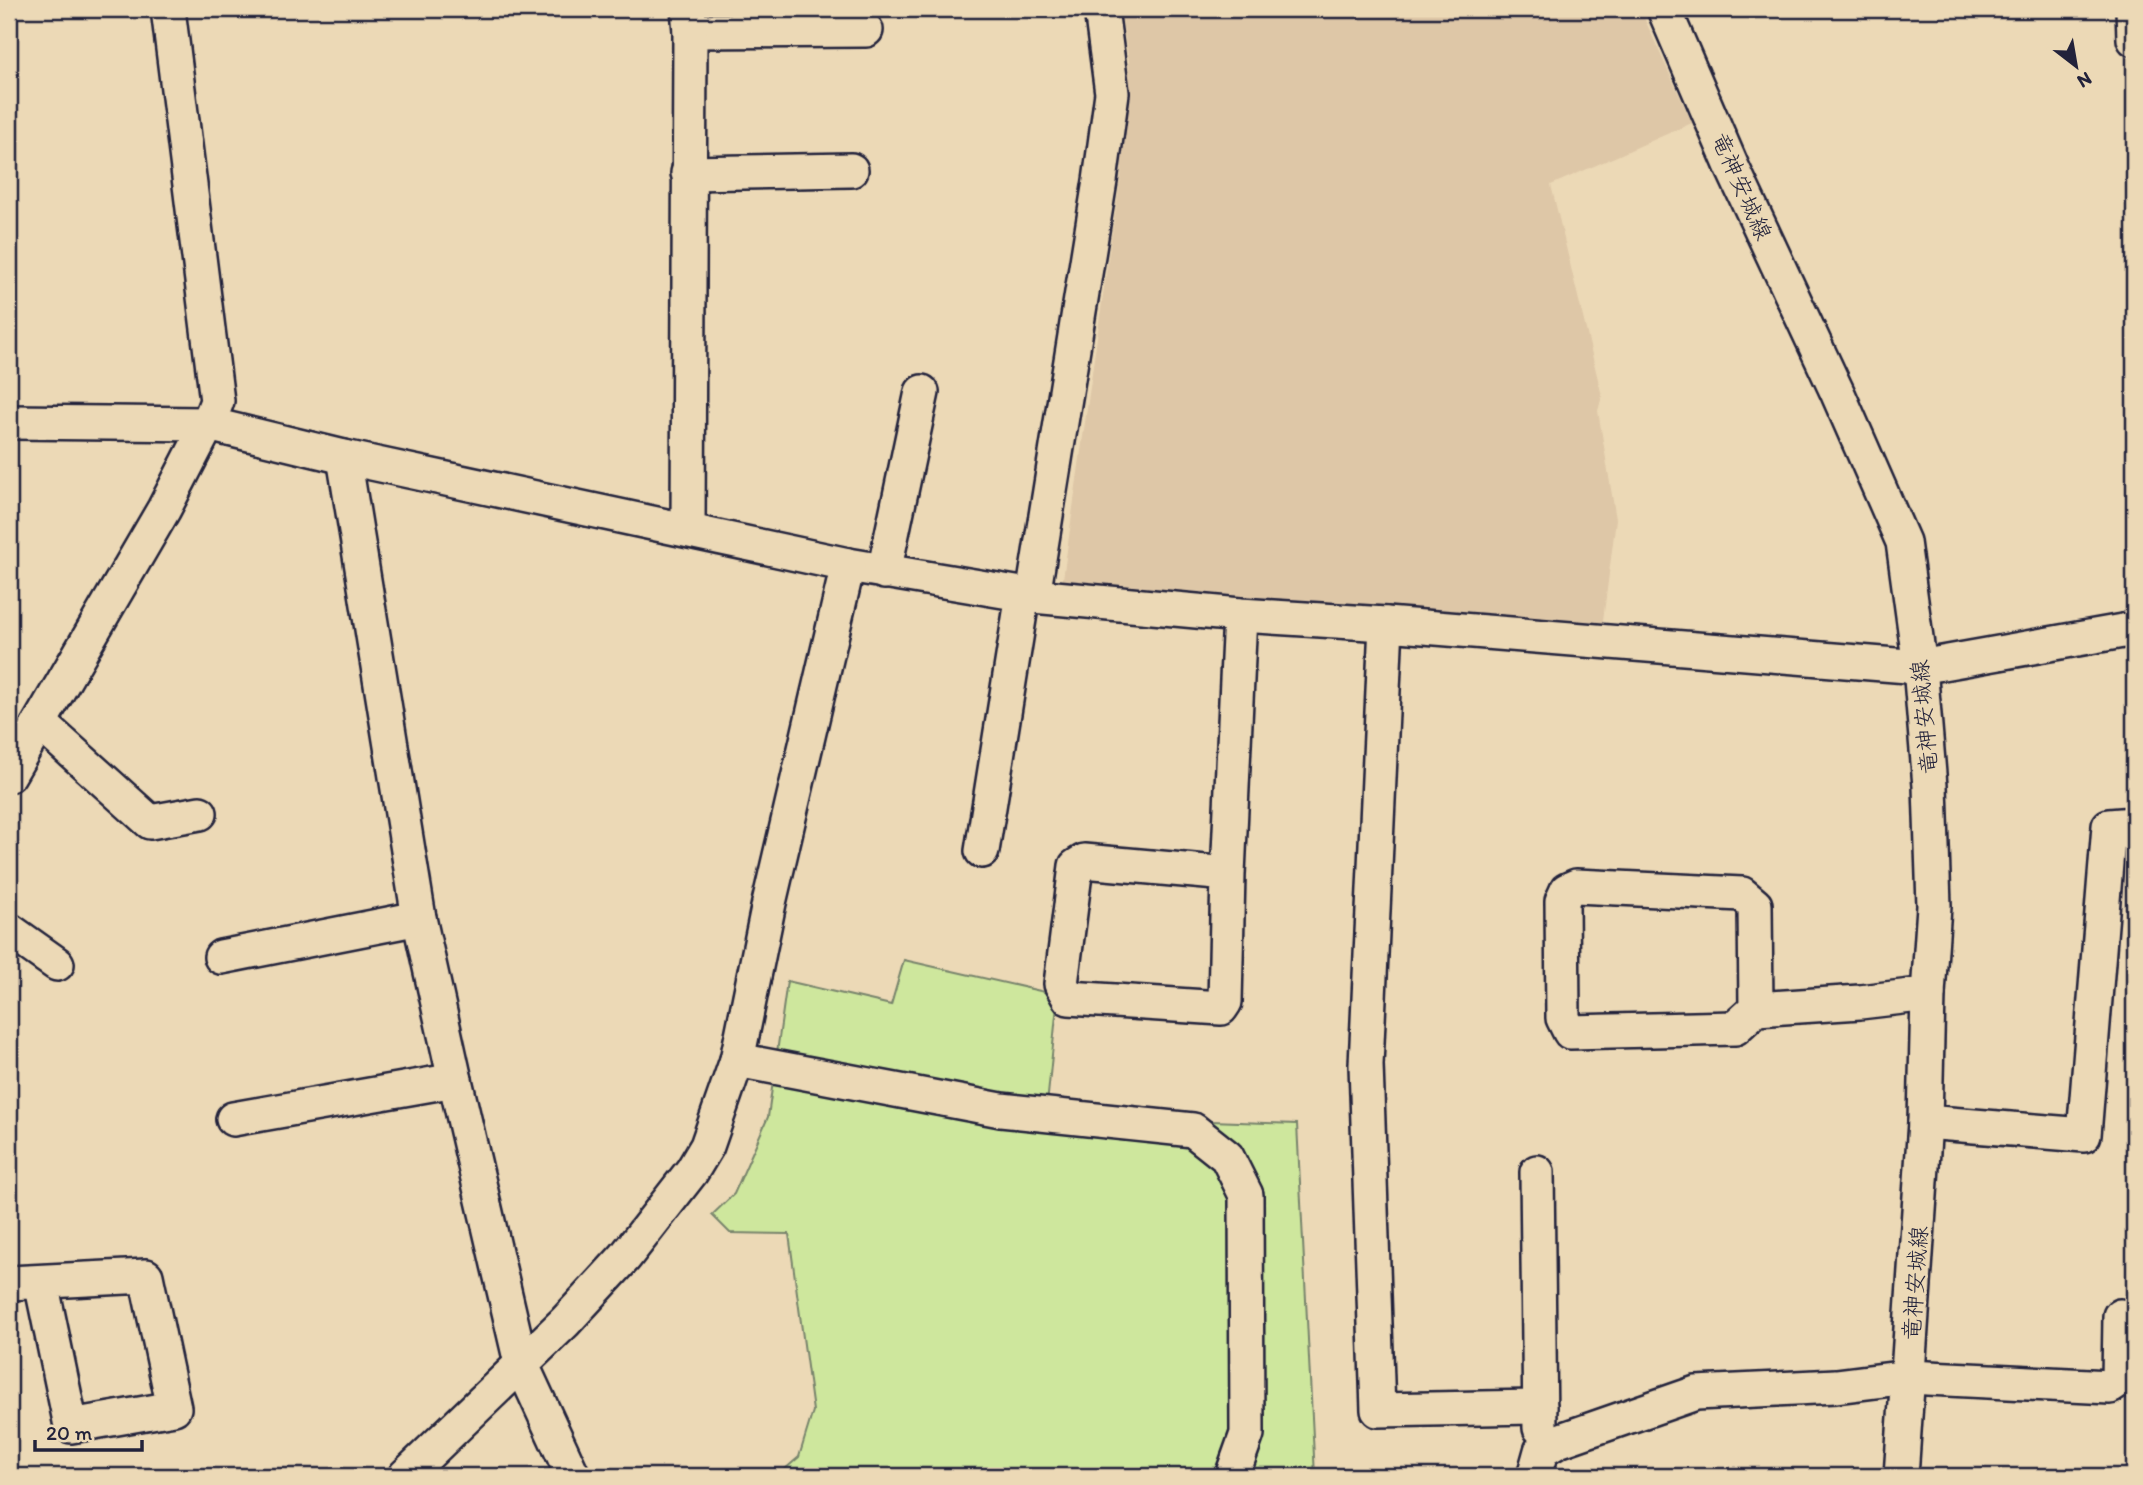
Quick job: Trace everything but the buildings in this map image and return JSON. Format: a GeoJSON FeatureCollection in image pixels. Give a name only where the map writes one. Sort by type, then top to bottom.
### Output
{"type":"FeatureCollection","features":[{"type":"Feature","properties":{"kind":"street"},"geometry":{"type":"LineString","coordinates":[[9,775],[164,509],[217,401],[168,9]]}},
{"type":"Feature","properties":{"kind":"street"},"geometry":{"type":"LineString","coordinates":[[982,851],[1100,181],[1112,93],[1101,9]]}},
{"type":"Feature","properties":{"kind":"street","name":"竜神安城線"},"geometry":{"type":"LineString","coordinates":[[1664,9],[1732,167],[1838,394],[1903,542],[1920,667],[1930,786],[1934,906],[1928,994],[1925,1122],[1901,1476]]}},
{"type":"Feature","properties":{"kind":"street"},"geometry":{"type":"LineString","coordinates":[[2133,9],[2134,40]]}},
{"type":"Feature","properties":{"kind":"street"},"geometry":{"type":"LineString","coordinates":[[688,529],[689,20],[866,30]]}},
{"type":"Feature","properties":{"kind":"street"},"geometry":{"type":"LineString","coordinates":[[688,173],[851,170]]}},
{"type":"Feature","properties":{"kind":"street"},"geometry":{"type":"LineString","coordinates":[[884,572],[922,391]]}},
{"type":"Feature","properties":{"kind":"street"},"geometry":{"type":"LineString","coordinates":[[9,422],[208,424],[344,457],[848,565],[1028,595],[1240,615],[1386,624],[1920,667],[2134,629]]}},
{"type":"Feature","properties":{"kind":"street"},"geometry":{"type":"LineString","coordinates":[[344,457],[419,918],[455,1080],[521,1363],[573,1476]]}},
{"type":"Feature","properties":{"kind":"street"},"geometry":{"type":"LineString","coordinates":[[405,1476],[565,1322],[625,1257],[692,1171],[707,1146],[737,1060],[769,903],[848,565]]}},
{"type":"Feature","properties":{"kind":"street"},"geometry":{"type":"LineString","coordinates":[[1228,874],[1084,861],[1076,866],[1061,984],[1069,998],[1221,1008],[1225,1002],[1240,615]]}},
{"type":"Feature","properties":{"kind":"street"},"geometry":{"type":"LineString","coordinates":[[1386,624],[1366,1065],[1378,1410],[1540,1407]]}},
{"type":"Feature","properties":{"kind":"street"},"geometry":{"type":"LineString","coordinates":[[40,723],[150,822],[200,813]]}},
{"type":"Feature","properties":{"kind":"street"},"geometry":{"type":"LineString","coordinates":[[1925,1122],[2084,1135],[2109,826],[2134,824]]}},
{"type":"Feature","properties":{"kind":"street"},"geometry":{"type":"LineString","coordinates":[[1756,1009],[1755,905],[1742,894],[1576,886],[1567,890],[1562,901],[1563,1018],[1570,1032],[1735,1028],[1756,1009],[1928,994]]}},
{"type":"Feature","properties":{"kind":"street"},"geometry":{"type":"LineString","coordinates":[[221,957],[419,918]]}},
{"type":"Feature","properties":{"kind":"street"},"geometry":{"type":"LineString","coordinates":[[9,930],[57,964]]}},
{"type":"Feature","properties":{"kind":"street"},"geometry":{"type":"LineString","coordinates":[[737,1060],[1000,1110],[1193,1130],[1227,1157],[1247,1195],[1247,1434],[1232,1476]]}},
{"type":"Feature","properties":{"kind":"street"},"geometry":{"type":"LineString","coordinates":[[233,1119],[455,1080]]}},
{"type":"Feature","properties":{"kind":"street"},"geometry":{"type":"LineString","coordinates":[[1537,1172],[1540,1407],[1538,1464]]}},
{"type":"Feature","properties":{"kind":"street"},"geometry":{"type":"LineString","coordinates":[[9,1283],[146,1276],[174,1408],[71,1426],[41,1282]]}},
{"type":"Feature","properties":{"kind":"street"},"geometry":{"type":"LineString","coordinates":[[1538,1464],[1558,1441],[1696,1393],[1836,1386],[1908,1377],[2110,1387],[2119,1381],[2120,1316]]}},
{"type":"Feature","properties":{"kind":"shaded area"},"geometry":{"type":"Polygon","coordinates":[[[1120,9],[1640,9],[1692,123],[1551,185],[1602,396],[1598,411],[1616,519],[1601,636],[1062,586],[1121,176],[1129,62],[1120,9]]]}},
{"type":"Feature","properties":{"kind":"green space"},"geometry":{"type":"Polygon","coordinates":[[[904,960],[1058,995],[1046,1115],[1297,1124],[1315,1476],[777,1476],[799,1457],[813,1411],[789,1234],[730,1233],[712,1215],[734,1194],[768,1117],[787,981],[891,1005],[904,960]]]}}]}
